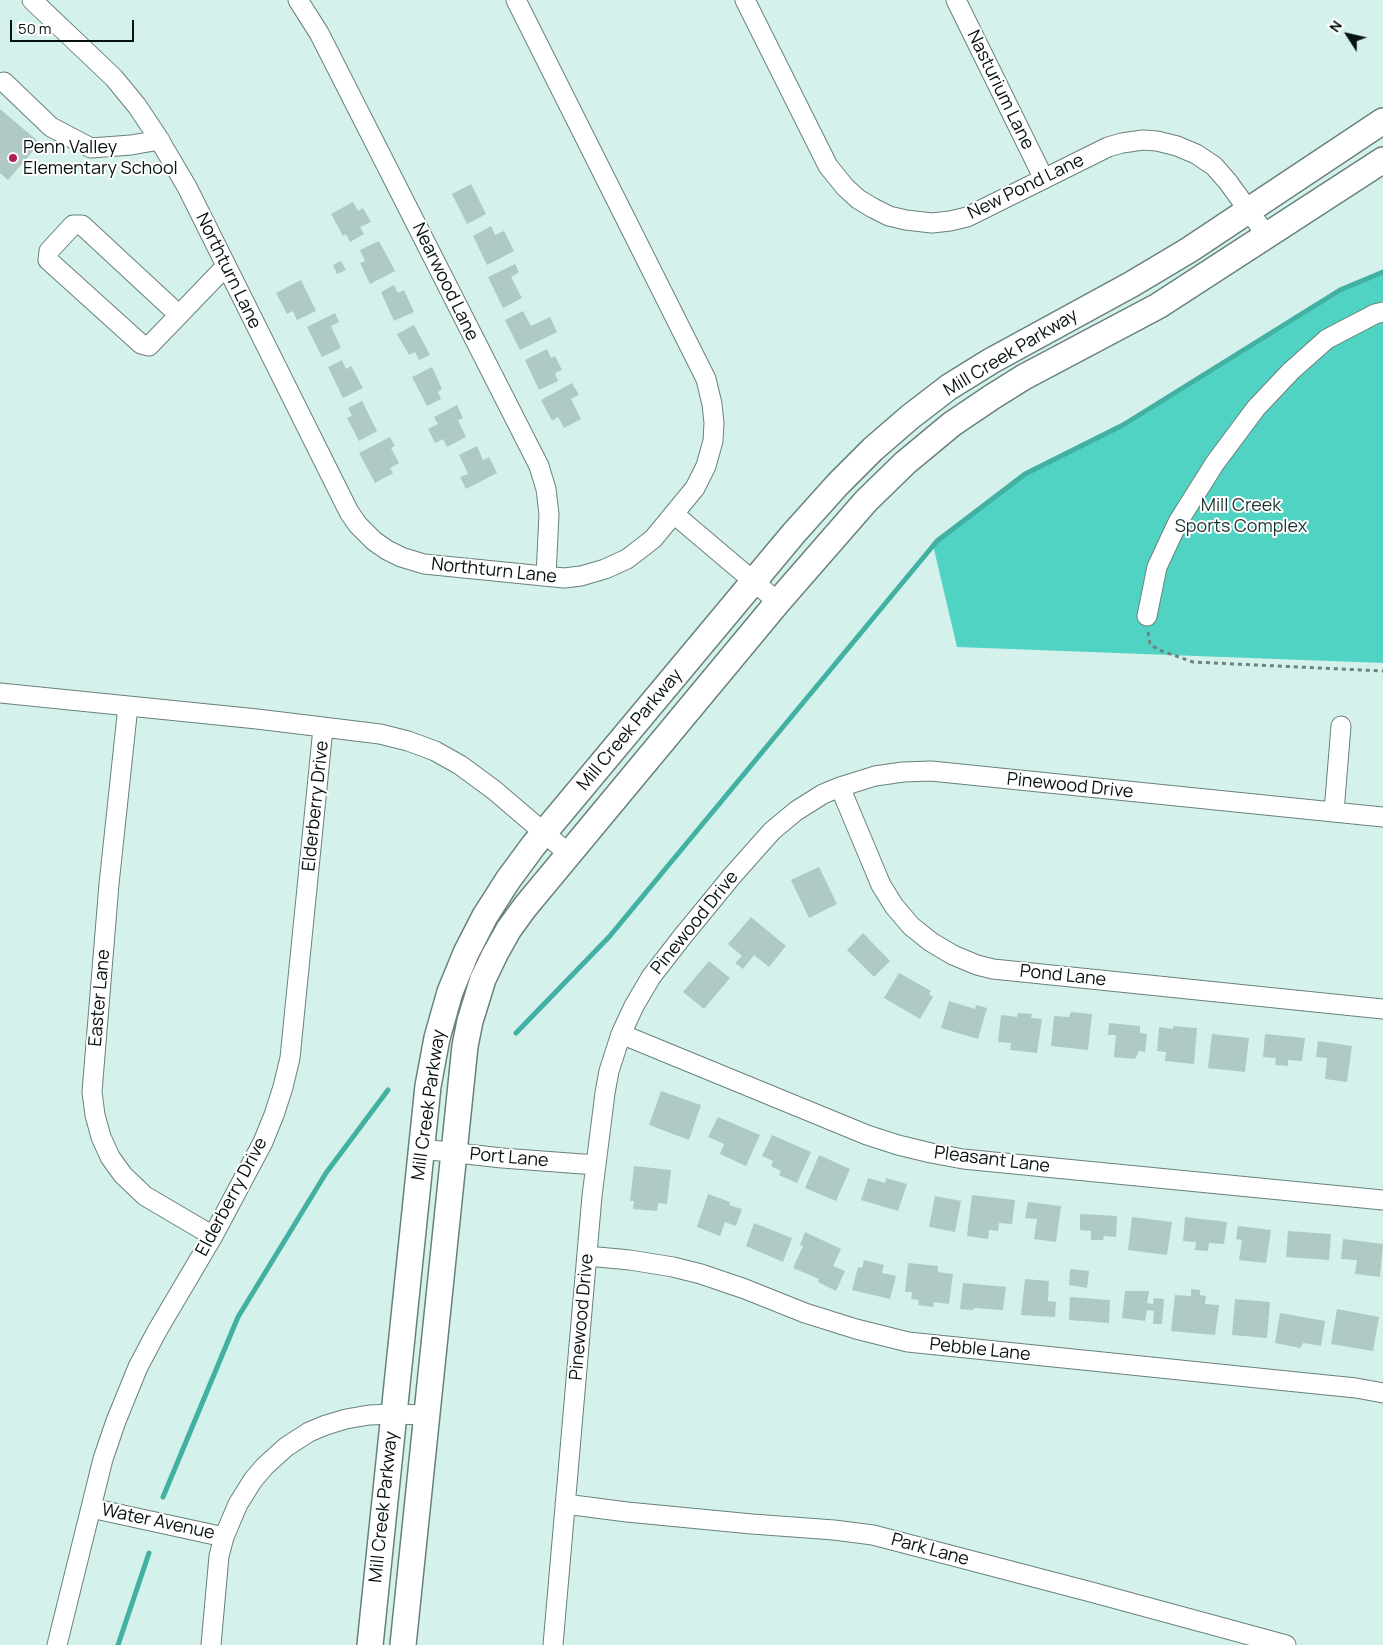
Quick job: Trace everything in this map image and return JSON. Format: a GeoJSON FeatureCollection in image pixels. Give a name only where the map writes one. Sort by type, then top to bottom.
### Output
{"type":"FeatureCollection","features":[{"type":"Feature","properties":{"kind":"main road","name":"Mill Creek Parkway"},"geometry":{"type":"LineString","coordinates":[[370,1645],[428,1086],[435,1045],[450,992],[466,953],[508,880],[544,832],[754,582],[838,484],[873,449],[949,387],[991,361],[1181,255],[1383,121]]}},
{"type":"Feature","properties":{"kind":"main road","name":"Mill Creek Parkway"},"geometry":{"type":"LineString","coordinates":[[403,1645],[453,1153],[468,1032],[474,1005],[483,979],[509,930],[568,854],[778,602],[866,501],[905,463],[952,424],[992,397],[1024,377],[1158,306],[1383,160]]}},
{"type":"Feature","properties":{"kind":"street","name":"Northturn Lane"},"geometry":{"type":"LineString","coordinates":[[32,0],[114,78],[137,106],[160,140],[187,187],[349,512],[358,525],[374,541],[387,550],[401,557],[424,564],[564,578],[581,576],[605,569],[627,559],[654,539],[694,488],[706,466],[713,441],[714,423],[706,379],[516,0]]}},
{"type":"Feature","properties":{"kind":"street","name":"Nearwood Lane"},"geometry":{"type":"LineString","coordinates":[[298,0],[319,33],[539,466],[546,489],[549,514],[546,576]]}},
{"type":"Feature","properties":{"kind":"street","name":"New Pond Lane"},"geometry":{"type":"LineString","coordinates":[[744,0],[828,166],[845,187],[858,199],[889,216],[932,223],[950,221],[975,214],[1108,147],[1142,140],[1157,141],[1177,146],[1196,154],[1214,166],[1228,182],[1267,236]]}},
{"type":"Feature","properties":{"kind":"street","name":"Nasturium Lane"},"geometry":{"type":"LineString","coordinates":[[956,0],[1044,179]]}},
{"type":"Feature","properties":{"kind":"street"},"geometry":{"type":"LineString","coordinates":[[4,82],[51,127],[91,148],[131,146],[160,140]]}},
{"type":"Feature","properties":{"kind":"street"},"geometry":{"type":"LineString","coordinates":[[179,315],[82,225],[73,225],[49,251],[48,260],[141,344],[149,346],[179,315],[226,266]]}},
{"type":"Feature","properties":{"kind":"street"},"geometry":{"type":"LineString","coordinates":[[1147,616],[1157,567],[1178,522],[1215,463],[1256,408],[1291,371],[1327,339],[1375,314],[1383,312]]}},
{"type":"Feature","properties":{"kind":"street"},"geometry":{"type":"LineString","coordinates":[[674,514],[778,602]]}},
{"type":"Feature","properties":{"kind":"street","name":"Elderberry Drive"},"geometry":{"type":"LineString","coordinates":[[0,693],[380,734],[408,741],[435,751],[460,765],[494,790],[568,854]]}},
{"type":"Feature","properties":{"kind":"street","name":"Easter Lane"},"geometry":{"type":"LineString","coordinates":[[128,706],[109,884],[95,1053],[92,1092],[95,1115],[110,1157],[123,1175],[146,1196],[213,1236]]}},
{"type":"Feature","properties":{"kind":"street"},"geometry":{"type":"LineString","coordinates":[[1334,812],[1341,726]]}},
{"type":"Feature","properties":{"kind":"street","name":"Elderberry Drive"},"geometry":{"type":"LineString","coordinates":[[57,1645],[91,1508],[116,1421],[138,1367],[213,1236],[263,1142],[283,1087],[290,1058],[323,728]]}},
{"type":"Feature","properties":{"kind":"street","name":"Pinewood Drive"},"geometry":{"type":"LineString","coordinates":[[554,1645],[587,1256],[596,1165],[609,1070],[621,1034],[634,1006],[651,977],[732,876],[772,831],[796,811],[823,794],[875,776],[903,772],[931,772],[1383,817]]}},
{"type":"Feature","properties":{"kind":"street","name":"Pond Lane"},"geometry":{"type":"LineString","coordinates":[[840,787],[880,884],[894,906],[911,926],[931,942],[953,955],[977,965],[993,969],[1383,1010]]}},
{"type":"Feature","properties":{"kind":"street","name":"Pleasant Lane"},"geometry":{"type":"LineString","coordinates":[[621,1034],[867,1134],[898,1145],[931,1153],[963,1159],[1383,1200]]}},
{"type":"Feature","properties":{"kind":"street","name":"Port Lane"},"geometry":{"type":"LineString","coordinates":[[422,1149],[596,1165]]}},
{"type":"Feature","properties":{"kind":"street","name":"Pebble Lane"},"geometry":{"type":"LineString","coordinates":[[587,1256],[630,1260],[702,1274],[805,1313],[856,1329],[908,1342],[1248,1376],[1356,1388],[1383,1393]]}},
{"type":"Feature","properties":{"kind":"street"},"geometry":{"type":"LineString","coordinates":[[211,1645],[220,1556],[224,1537],[238,1504],[253,1480],[265,1466],[309,1432],[326,1425],[369,1415],[426,1415]]}},
{"type":"Feature","properties":{"kind":"street","name":"Park Lane"},"geometry":{"type":"LineString","coordinates":[[566,1504],[873,1535],[1286,1645]]}},
{"type":"Feature","properties":{"kind":"street","name":"Water Avenue"},"geometry":{"type":"LineString","coordinates":[[91,1508],[224,1537]]}},
{"type":"Feature","properties":{"kind":"path"},"geometry":{"type":"LineString","coordinates":[[1147,616],[1150,644],[1159,650],[1193,662],[1383,671]]}},
{"type":"Feature","properties":{"kind":"green space","name":"Mill Creek Sports Complex"},"geometry":{"type":"Polygon","coordinates":[[[1383,273],[1383,663],[957,647],[933,545],[1025,474],[1115,429],[1340,290],[1383,273]]]}},
{"type":"Feature","properties":{"kind":"building","name":"Penn Valley Elementary School"},"geometry":{"type":"Polygon","coordinates":[[[0,109],[40,143],[8,180],[0,173],[0,109]]]}},
{"type":"Feature","properties":{"kind":"building"},"geometry":{"type":"Polygon","coordinates":[[[471,184],[486,214],[467,224],[452,194],[471,184]]]}},
{"type":"Feature","properties":{"kind":"building"},"geometry":{"type":"Polygon","coordinates":[[[353,202],[358,211],[363,208],[371,222],[360,227],[364,234],[350,242],[346,234],[343,236],[331,214],[353,202]]]}},
{"type":"Feature","properties":{"kind":"building"},"geometry":{"type":"Polygon","coordinates":[[[491,226],[495,235],[504,231],[514,251],[487,265],[473,236],[491,226]]]}},
{"type":"Feature","properties":{"kind":"building"},"geometry":{"type":"Polygon","coordinates":[[[379,241],[395,271],[370,284],[360,263],[365,261],[360,250],[379,241]]]}},
{"type":"Feature","properties":{"kind":"building"},"geometry":{"type":"Polygon","coordinates":[[[341,261],[346,270],[337,274],[333,265],[341,261]]]}},
{"type":"Feature","properties":{"kind":"building"},"geometry":{"type":"Polygon","coordinates":[[[515,264],[519,272],[511,277],[522,298],[503,308],[488,277],[515,264]]]}},
{"type":"Feature","properties":{"kind":"building"},"geometry":{"type":"Polygon","coordinates":[[[301,280],[316,311],[297,320],[293,311],[287,314],[276,293],[301,280]]]}},
{"type":"Feature","properties":{"kind":"building"},"geometry":{"type":"Polygon","coordinates":[[[394,285],[398,293],[404,290],[414,312],[394,321],[381,292],[394,285]]]}},
{"type":"Feature","properties":{"kind":"building"},"geometry":{"type":"Polygon","coordinates":[[[523,311],[531,326],[550,317],[557,332],[520,350],[505,320],[523,311]]]}},
{"type":"Feature","properties":{"kind":"building"},"geometry":{"type":"Polygon","coordinates":[[[335,313],[339,322],[331,326],[341,348],[322,357],[307,327],[335,313]]]}},
{"type":"Feature","properties":{"kind":"building"},"geometry":{"type":"Polygon","coordinates":[[[414,325],[430,355],[419,360],[415,352],[409,355],[397,334],[414,325]]]}},
{"type":"Feature","properties":{"kind":"building"},"geometry":{"type":"Polygon","coordinates":[[[547,349],[551,358],[555,356],[562,370],[555,373],[558,381],[539,390],[525,360],[547,349]]]}},
{"type":"Feature","properties":{"kind":"building"},"geometry":{"type":"Polygon","coordinates":[[[342,360],[346,369],[351,366],[363,388],[343,398],[328,367],[342,360]]]}},
{"type":"Feature","properties":{"kind":"building"},"geometry":{"type":"Polygon","coordinates":[[[432,367],[442,389],[438,392],[441,399],[427,406],[412,377],[432,367]]]}},
{"type":"Feature","properties":{"kind":"building"},"geometry":{"type":"Polygon","coordinates":[[[572,383],[579,395],[571,399],[581,419],[564,428],[558,417],[552,421],[541,400],[572,383]]]}},
{"type":"Feature","properties":{"kind":"building"},"geometry":{"type":"Polygon","coordinates":[[[362,401],[377,431],[359,441],[347,418],[352,416],[348,408],[362,401]]]}},
{"type":"Feature","properties":{"kind":"building"},"geometry":{"type":"Polygon","coordinates":[[[457,405],[463,418],[458,420],[466,437],[447,447],[443,439],[435,443],[428,429],[438,424],[434,417],[457,405]]]}},
{"type":"Feature","properties":{"kind":"building"},"geometry":{"type":"Polygon","coordinates":[[[390,437],[395,446],[391,448],[399,463],[390,468],[393,473],[375,483],[359,453],[390,437]]]}},
{"type":"Feature","properties":{"kind":"building"},"geometry":{"type":"Polygon","coordinates":[[[477,446],[483,460],[489,457],[497,473],[466,489],[460,477],[468,474],[459,455],[477,446]]]}},
{"type":"Feature","properties":{"kind":"building"},"geometry":{"type":"Polygon","coordinates":[[[819,867],[837,904],[809,918],[791,880],[819,867]]]}},
{"type":"Feature","properties":{"kind":"building"},"geometry":{"type":"Polygon","coordinates":[[[751,917],[786,946],[769,967],[754,955],[743,969],[735,963],[742,956],[728,944],[751,917]]]}},
{"type":"Feature","properties":{"kind":"building"},"geometry":{"type":"Polygon","coordinates":[[[863,933],[890,961],[874,977],[847,950],[863,933]]]}},
{"type":"Feature","properties":{"kind":"building"},"geometry":{"type":"Polygon","coordinates":[[[709,961],[730,978],[704,1009],[683,992],[709,961]]]}},
{"type":"Feature","properties":{"kind":"building"},"geometry":{"type":"Polygon","coordinates":[[[899,973],[931,991],[929,994],[933,997],[920,1019],[884,998],[899,973]]]}},
{"type":"Feature","properties":{"kind":"building"},"geometry":{"type":"Polygon","coordinates":[[[949,1001],[975,1009],[976,1005],[987,1008],[978,1039],[941,1028],[949,1001]]]}},
{"type":"Feature","properties":{"kind":"building"},"geometry":{"type":"Polygon","coordinates":[[[1071,1012],[1092,1014],[1088,1050],[1051,1046],[1054,1016],[1069,1017],[1071,1012]]]}},
{"type":"Feature","properties":{"kind":"building"},"geometry":{"type":"Polygon","coordinates":[[[1018,1013],[1032,1014],[1031,1018],[1042,1019],[1037,1053],[1010,1050],[1011,1043],[998,1042],[1001,1015],[1017,1017],[1018,1013]]]}},
{"type":"Feature","properties":{"kind":"building"},"geometry":{"type":"Polygon","coordinates":[[[1109,1023],[1140,1026],[1140,1033],[1147,1034],[1145,1052],[1139,1051],[1135,1059],[1114,1057],[1116,1035],[1108,1035],[1109,1023]]]}},
{"type":"Feature","properties":{"kind":"building"},"geometry":{"type":"Polygon","coordinates":[[[1173,1026],[1197,1028],[1194,1064],[1165,1061],[1166,1052],[1157,1051],[1159,1027],[1173,1029],[1173,1026]]]}},
{"type":"Feature","properties":{"kind":"building"},"geometry":{"type":"Polygon","coordinates":[[[1212,1034],[1249,1038],[1245,1072],[1208,1068],[1212,1034]]]}},
{"type":"Feature","properties":{"kind":"building"},"geometry":{"type":"Polygon","coordinates":[[[1265,1034],[1305,1038],[1302,1061],[1288,1060],[1288,1066],[1275,1065],[1276,1058],[1263,1057],[1265,1034]]]}},
{"type":"Feature","properties":{"kind":"building"},"geometry":{"type":"Polygon","coordinates":[[[1318,1041],[1352,1046],[1347,1082],[1325,1079],[1327,1058],[1316,1057],[1318,1041]]]}},
{"type":"Feature","properties":{"kind":"building"},"geometry":{"type":"Polygon","coordinates":[[[661,1091],[701,1105],[689,1140],[649,1125],[661,1091]]]}},
{"type":"Feature","properties":{"kind":"building"},"geometry":{"type":"Polygon","coordinates":[[[718,1117],[760,1135],[746,1166],[720,1154],[724,1144],[708,1137],[718,1117]]]}},
{"type":"Feature","properties":{"kind":"building"},"geometry":{"type":"Polygon","coordinates":[[[772,1135],[811,1152],[797,1183],[779,1175],[781,1171],[771,1166],[773,1161],[762,1156],[772,1135]]]}},
{"type":"Feature","properties":{"kind":"building"},"geometry":{"type":"Polygon","coordinates":[[[819,1155],[850,1169],[836,1201],[805,1188],[819,1155]]]}},
{"type":"Feature","properties":{"kind":"building"},"geometry":{"type":"Polygon","coordinates":[[[634,1166],[671,1170],[667,1204],[658,1203],[657,1211],[633,1209],[634,1201],[630,1201],[634,1166]]]}},
{"type":"Feature","properties":{"kind":"building"},"geometry":{"type":"Polygon","coordinates":[[[868,1178],[885,1183],[886,1178],[907,1184],[898,1211],[861,1200],[868,1178]]]}},
{"type":"Feature","properties":{"kind":"building"},"geometry":{"type":"Polygon","coordinates":[[[708,1194],[730,1202],[729,1205],[742,1209],[736,1226],[725,1222],[720,1236],[697,1227],[708,1194]]]}},
{"type":"Feature","properties":{"kind":"building"},"geometry":{"type":"Polygon","coordinates":[[[972,1195],[1015,1200],[1012,1224],[999,1223],[998,1231],[989,1230],[988,1239],[967,1236],[972,1195]]]}},
{"type":"Feature","properties":{"kind":"building"},"geometry":{"type":"Polygon","coordinates":[[[935,1196],[961,1201],[955,1232],[929,1227],[935,1196]]]}},
{"type":"Feature","properties":{"kind":"building"},"geometry":{"type":"Polygon","coordinates":[[[1028,1202],[1061,1206],[1056,1242],[1034,1239],[1037,1219],[1025,1218],[1028,1202]]]}},
{"type":"Feature","properties":{"kind":"building"},"geometry":{"type":"Polygon","coordinates":[[[1080,1214],[1117,1216],[1116,1237],[1104,1236],[1103,1240],[1091,1240],[1091,1231],[1080,1230],[1080,1214]]]}},
{"type":"Feature","properties":{"kind":"building"},"geometry":{"type":"Polygon","coordinates":[[[1132,1217],[1172,1222],[1167,1255],[1128,1250],[1132,1217]]]}},
{"type":"Feature","properties":{"kind":"building"},"geometry":{"type":"Polygon","coordinates":[[[1185,1217],[1227,1222],[1224,1244],[1209,1243],[1208,1251],[1195,1250],[1196,1242],[1183,1241],[1185,1217]]]}},
{"type":"Feature","properties":{"kind":"building"},"geometry":{"type":"Polygon","coordinates":[[[754,1223],[792,1238],[783,1262],[746,1246],[754,1223]]]}},
{"type":"Feature","properties":{"kind":"building"},"geometry":{"type":"Polygon","coordinates":[[[1238,1226],[1271,1230],[1266,1263],[1239,1260],[1242,1240],[1236,1239],[1238,1226]]]}},
{"type":"Feature","properties":{"kind":"building"},"geometry":{"type":"Polygon","coordinates":[[[1288,1231],[1331,1234],[1329,1260],[1286,1257],[1288,1231]]]}},
{"type":"Feature","properties":{"kind":"building"},"geometry":{"type":"Polygon","coordinates":[[[805,1232],[841,1249],[833,1266],[845,1271],[836,1291],[818,1282],[819,1279],[793,1268],[803,1246],[800,1245],[805,1232]]]}},
{"type":"Feature","properties":{"kind":"building"},"geometry":{"type":"Polygon","coordinates":[[[1343,1239],[1383,1244],[1380,1277],[1355,1274],[1357,1260],[1341,1259],[1343,1239]]]}},
{"type":"Feature","properties":{"kind":"building"},"geometry":{"type":"Polygon","coordinates":[[[864,1260],[884,1265],[882,1273],[896,1276],[890,1299],[852,1290],[858,1267],[862,1268],[864,1260]]]}},
{"type":"Feature","properties":{"kind":"building"},"geometry":{"type":"Polygon","coordinates":[[[908,1263],[938,1266],[938,1272],[953,1274],[949,1304],[934,1302],[933,1307],[918,1305],[919,1300],[911,1299],[912,1292],[905,1292],[908,1263]]]}},
{"type":"Feature","properties":{"kind":"building"},"geometry":{"type":"Polygon","coordinates":[[[1070,1269],[1089,1271],[1087,1288],[1069,1285],[1070,1269]]]}},
{"type":"Feature","properties":{"kind":"building"},"geometry":{"type":"Polygon","coordinates":[[[1025,1279],[1049,1281],[1048,1301],[1056,1302],[1055,1317],[1021,1315],[1025,1279]]]}},
{"type":"Feature","properties":{"kind":"building"},"geometry":{"type":"Polygon","coordinates":[[[963,1283],[1006,1287],[1003,1310],[960,1309],[963,1283]]]}},
{"type":"Feature","properties":{"kind":"building"},"geometry":{"type":"Polygon","coordinates":[[[1191,1289],[1200,1290],[1200,1295],[1206,1296],[1205,1304],[1219,1305],[1215,1335],[1171,1331],[1175,1295],[1191,1296],[1191,1289]]]}},
{"type":"Feature","properties":{"kind":"building"},"geometry":{"type":"Polygon","coordinates":[[[1125,1291],[1149,1291],[1147,1303],[1153,1304],[1154,1298],[1164,1299],[1162,1324],[1153,1324],[1154,1311],[1147,1310],[1145,1321],[1122,1318],[1125,1291]]]}},
{"type":"Feature","properties":{"kind":"building"},"geometry":{"type":"Polygon","coordinates":[[[1070,1297],[1110,1300],[1109,1323],[1069,1320],[1070,1297]]]}},
{"type":"Feature","properties":{"kind":"building"},"geometry":{"type":"Polygon","coordinates":[[[1235,1299],[1270,1302],[1267,1338],[1232,1335],[1235,1299]]]}},
{"type":"Feature","properties":{"kind":"building"},"geometry":{"type":"Polygon","coordinates":[[[1337,1309],[1379,1317],[1373,1351],[1331,1344],[1337,1309]]]}},
{"type":"Feature","properties":{"kind":"building"},"geometry":{"type":"Polygon","coordinates":[[[1280,1313],[1325,1321],[1321,1346],[1303,1343],[1300,1348],[1275,1343],[1280,1313]]]}},
{"type":"Feature","properties":{"kind":"waterway"},"geometry":{"type":"LineString","coordinates":[[516,1033],[609,937],[937,541],[1025,474],[1123,425],[1340,290],[1383,272]]}},
{"type":"Feature","properties":{"kind":"waterway"},"geometry":{"type":"LineString","coordinates":[[163,1497],[238,1317],[326,1173],[388,1090]]}},
{"type":"Feature","properties":{"kind":"waterway"},"geometry":{"type":"LineString","coordinates":[[118,1645],[149,1553]]}},
{"type":"Feature","properties":{"kind":"place","name":"Penn Valley Elementary School"},"geometry":{"type":"Point","coordinates":[13,158]}}]}
